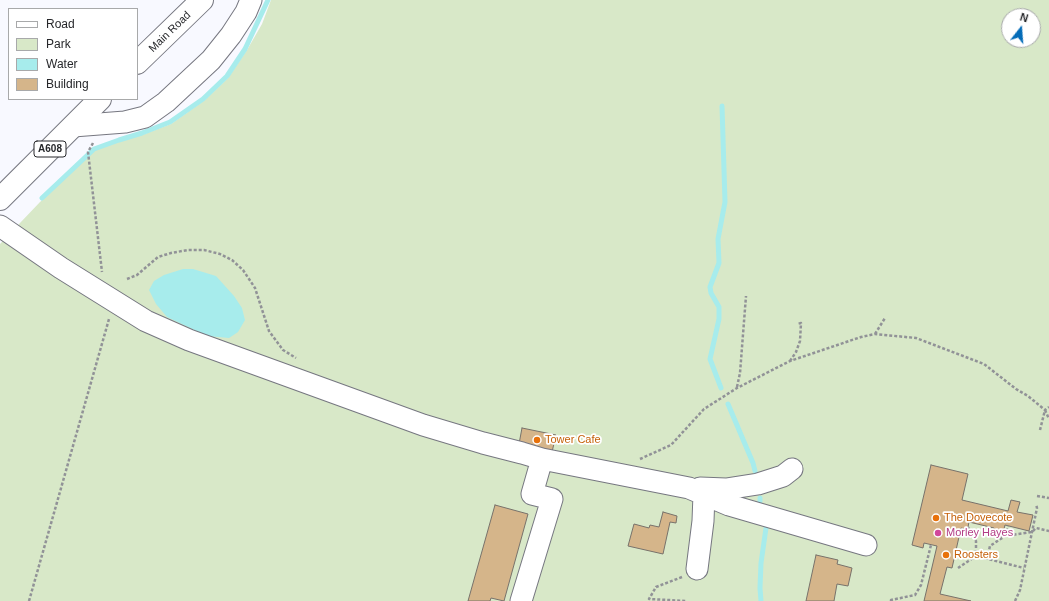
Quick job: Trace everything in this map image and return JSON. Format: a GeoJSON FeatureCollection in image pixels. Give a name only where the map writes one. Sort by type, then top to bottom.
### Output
{"type":"FeatureCollection","features":[{"type":"Feature","properties":{"kind":"main road","name":"Main Road"},"geometry":{"type":"LineString","coordinates":[[138,62],[202,0]]}},
{"type":"Feature","properties":{"kind":"main road","name":"A608"},"geometry":{"type":"LineString","coordinates":[[0,199],[99,100]]}},
{"type":"Feature","properties":{"kind":"lane"},"geometry":{"type":"LineString","coordinates":[[73,126],[125,122],[145,117],[166,102],[211,60],[235,30],[246,12],[251,0]]}},
{"type":"Feature","properties":{"kind":"lane"},"geometry":{"type":"LineString","coordinates":[[0,226],[61,268],[146,321],[189,340],[232,356],[423,425],[542,459],[697,491],[729,506],[866,545]]}},
{"type":"Feature","properties":{"kind":"lane"},"geometry":{"type":"LineString","coordinates":[[521,601],[552,499],[532,494],[542,459]]}},
{"type":"Feature","properties":{"kind":"lane"},"geometry":{"type":"LineString","coordinates":[[697,491],[726,489],[758,484],[783,476],[792,469]]}},
{"type":"Feature","properties":{"kind":"lane"},"geometry":{"type":"LineString","coordinates":[[697,491],[703,521],[697,569]]}},
{"type":"Feature","properties":{"kind":"path"},"geometry":{"type":"LineString","coordinates":[[29,601],[109,319],[105,296],[89,153]]}},
{"type":"Feature","properties":{"kind":"path"},"geometry":{"type":"LineString","coordinates":[[127,279],[137,275],[158,257],[188,250],[204,250],[220,254],[232,260],[243,270],[255,288],[269,330],[284,350],[302,362]]}},
{"type":"Feature","properties":{"kind":"path"},"geometry":{"type":"LineString","coordinates":[[737,388],[740,373],[746,296]]}},
{"type":"Feature","properties":{"kind":"path"},"geometry":{"type":"LineString","coordinates":[[875,334],[885,318]]}},
{"type":"Feature","properties":{"kind":"path"},"geometry":{"type":"LineString","coordinates":[[790,361],[796,352],[800,341],[800,323],[797,324]]}},
{"type":"Feature","properties":{"kind":"path"},"geometry":{"type":"LineString","coordinates":[[620,474],[622,463],[644,458],[671,445],[704,409],[737,388],[790,361],[861,337],[875,334],[916,338],[984,364],[1045,410],[1049,419]]}},
{"type":"Feature","properties":{"kind":"path"},"geometry":{"type":"LineString","coordinates":[[1040,430],[1045,410],[1049,407]]}},
{"type":"Feature","properties":{"kind":"path"},"geometry":{"type":"LineString","coordinates":[[1038,496],[1049,498]]}},
{"type":"Feature","properties":{"kind":"path"},"geometry":{"type":"LineString","coordinates":[[1015,601],[1020,590],[1037,508],[1036,504]]}},
{"type":"Feature","properties":{"kind":"path"},"geometry":{"type":"LineString","coordinates":[[1006,536],[1008,526]]}},
{"type":"Feature","properties":{"kind":"path"},"geometry":{"type":"LineString","coordinates":[[968,527],[976,541],[976,556]]}},
{"type":"Feature","properties":{"kind":"path"},"geometry":{"type":"LineString","coordinates":[[987,559],[990,546],[1006,536],[1032,532],[1036,528],[1049,531]]}},
{"type":"Feature","properties":{"kind":"path"},"geometry":{"type":"LineString","coordinates":[[891,601],[915,595],[921,584],[931,545]]}},
{"type":"Feature","properties":{"kind":"path"},"geometry":{"type":"LineString","coordinates":[[958,568],[976,556],[1024,568]]}},
{"type":"Feature","properties":{"kind":"path"},"geometry":{"type":"LineString","coordinates":[[687,601],[649,600],[656,587],[678,579],[697,569]]}},
{"type":"Feature","properties":{"kind":"green space","name":"Morley Hayes"},"geometry":{"type":"Polygon","coordinates":[[[271,0],[1049,0],[1049,601],[0,601],[0,244],[40,202],[94,150],[171,124],[205,100],[228,78],[262,24],[271,0]]]}},
{"type":"Feature","properties":{"kind":"water"},"geometry":{"type":"Polygon","coordinates":[[[183,269],[193,269],[216,276],[234,296],[242,308],[245,320],[238,332],[229,338],[207,336],[167,317],[156,304],[149,290],[154,281],[164,275],[183,269]]]}},
{"type":"Feature","properties":{"kind":"building","name":"Tower Cafe"},"geometry":{"type":"Polygon","coordinates":[[[522,428],[556,435],[552,452],[519,444],[522,428]]]}},
{"type":"Feature","properties":{"kind":"building","name":"Morley Hayes"},"geometry":{"type":"Polygon","coordinates":[[[931,465],[968,474],[962,500],[1008,511],[1011,500],[1020,502],[1017,512],[1033,515],[1029,531],[1005,525],[1002,537],[992,535],[994,528],[969,522],[968,527],[965,529],[961,528],[952,568],[947,567],[940,594],[971,601],[924,601],[937,546],[924,543],[923,548],[912,545],[931,465]]]}},
{"type":"Feature","properties":{"kind":"building"},"geometry":{"type":"Polygon","coordinates":[[[495,505],[528,514],[504,601],[491,598],[490,601],[468,601],[495,505]]]}},
{"type":"Feature","properties":{"kind":"building"},"geometry":{"type":"Polygon","coordinates":[[[663,512],[677,516],[676,523],[670,522],[663,554],[628,546],[634,524],[649,528],[650,525],[659,527],[663,512]]]}},
{"type":"Feature","properties":{"kind":"building"},"geometry":{"type":"Polygon","coordinates":[[[816,555],[838,560],[837,564],[852,568],[848,586],[837,584],[834,601],[806,601],[816,555]]]}},
{"type":"Feature","properties":{"kind":"waterway"},"geometry":{"type":"LineString","coordinates":[[42,198],[94,149],[170,122],[203,99],[227,76],[245,49],[268,0]]}},
{"type":"Feature","properties":{"kind":"waterway"},"geometry":{"type":"LineString","coordinates":[[721,388],[710,359],[719,319],[719,307],[711,293],[710,287],[719,263],[718,239],[725,202],[722,106]]}},
{"type":"Feature","properties":{"kind":"waterway"},"geometry":{"type":"LineString","coordinates":[[728,404],[755,471]]}},
{"type":"Feature","properties":{"kind":"waterway"},"geometry":{"type":"LineString","coordinates":[[761,601],[761,563],[766,528]]}},
{"type":"Feature","properties":{"kind":"place","name":"Tower Cafe"},"geometry":{"type":"Point","coordinates":[537,440]}},
{"type":"Feature","properties":{"kind":"place","name":"The Dovecote"},"geometry":{"type":"Point","coordinates":[936,518]}},
{"type":"Feature","properties":{"kind":"place","name":"Morley Hayes"},"geometry":{"type":"Point","coordinates":[938,533]}},
{"type":"Feature","properties":{"kind":"place","name":"Roosters"},"geometry":{"type":"Point","coordinates":[946,555]}}]}
